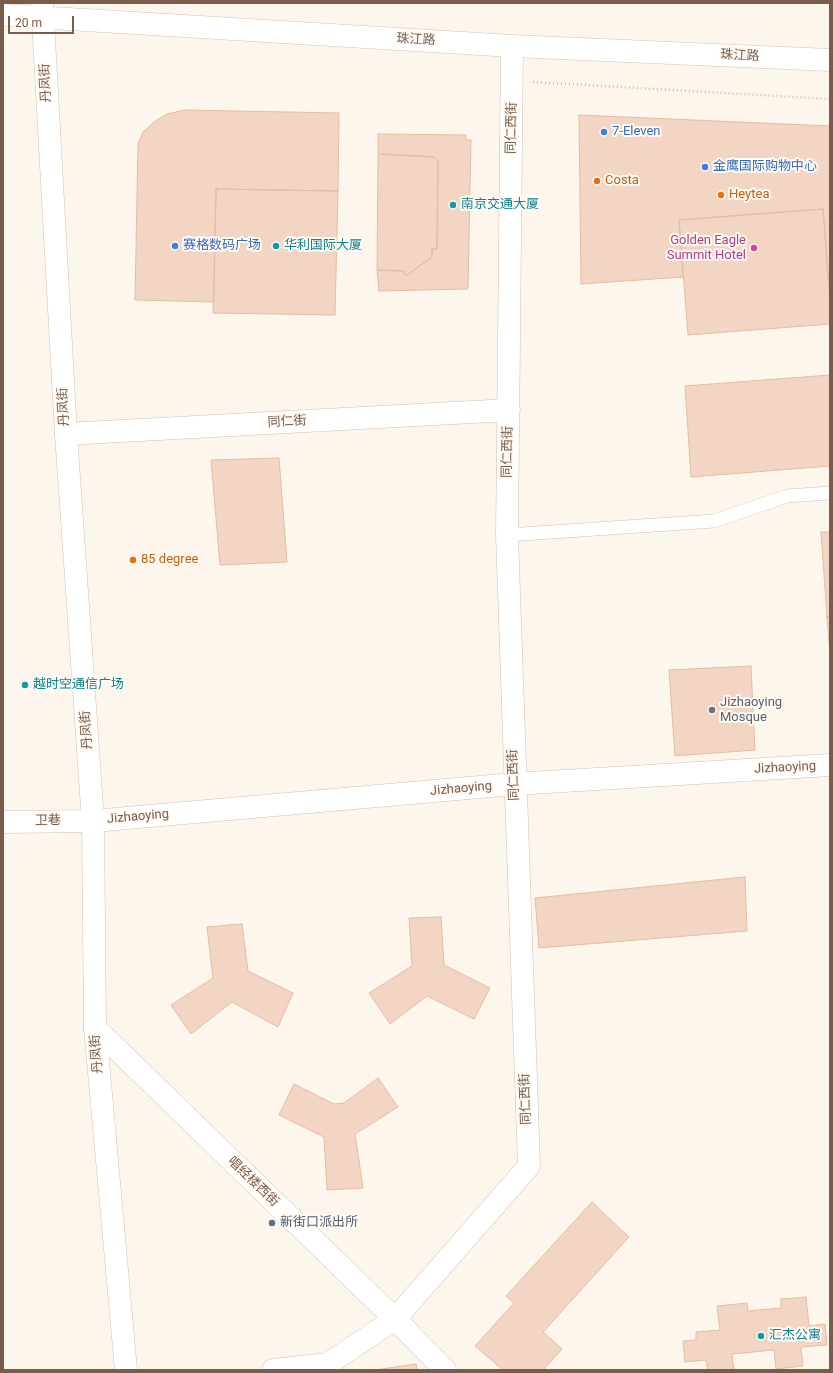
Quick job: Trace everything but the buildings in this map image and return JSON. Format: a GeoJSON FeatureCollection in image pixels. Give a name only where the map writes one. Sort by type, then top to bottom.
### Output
{"type":"FeatureCollection","features":[{"type":"Feature","properties":{"kind":"street","name":"珠江路"},"geometry":{"type":"LineString","coordinates":[[3,14],[42,10],[512,46],[830,60]]}},
{"type":"Feature","properties":{"kind":"street","name":"丹凤街"},"geometry":{"type":"LineString","coordinates":[[42,10],[66,434],[93,821],[94,1028],[126,1370]]}},
{"type":"Feature","properties":{"kind":"street","name":"同仁西街"},"geometry":{"type":"LineString","coordinates":[[273,1370],[328,1364],[395,1319],[529,1166],[514,784],[507,535],[513,81],[512,46]]}},
{"type":"Feature","properties":{"kind":"street","name":"同仁街"},"geometry":{"type":"LineString","coordinates":[[66,434],[509,410]]}},
{"type":"Feature","properties":{"kind":"street","name":"Jizhaoying"},"geometry":{"type":"LineString","coordinates":[[93,821],[514,784],[830,765]]}},
{"type":"Feature","properties":{"kind":"street","name":"卫巷"},"geometry":{"type":"LineString","coordinates":[[3,822],[93,821]]}},
{"type":"Feature","properties":{"kind":"street","name":"唱经楼西街"},"geometry":{"type":"LineString","coordinates":[[94,1028],[395,1319],[445,1370]]}},
{"type":"Feature","properties":{"kind":"lane"},"geometry":{"type":"LineString","coordinates":[[507,535],[714,520],[787,496],[830,493]]}},
{"type":"Feature","properties":{"kind":"path"},"geometry":{"type":"LineString","coordinates":[[513,81],[830,99]]}},
{"type":"Feature","properties":{"kind":"place","name":"7-Eleven"},"geometry":{"type":"Point","coordinates":[604,132]}},
{"type":"Feature","properties":{"kind":"place","name":"金鹰国际购物中心"},"geometry":{"type":"Point","coordinates":[705,167]}},
{"type":"Feature","properties":{"kind":"place","name":"Costa"},"geometry":{"type":"Point","coordinates":[597,181]}},
{"type":"Feature","properties":{"kind":"place","name":"Heytea"},"geometry":{"type":"Point","coordinates":[721,195]}},
{"type":"Feature","properties":{"kind":"place","name":"南京交通大厦"},"geometry":{"type":"Point","coordinates":[453,205]}},
{"type":"Feature","properties":{"kind":"place","name":"赛格数码广场"},"geometry":{"type":"Point","coordinates":[175,246]}},
{"type":"Feature","properties":{"kind":"place","name":"华利国际大厦"},"geometry":{"type":"Point","coordinates":[276,246]}},
{"type":"Feature","properties":{"kind":"place","name":"Golden Eagle Summit Hotel"},"geometry":{"type":"Point","coordinates":[754,248]}},
{"type":"Feature","properties":{"kind":"place","name":"85 degree"},"geometry":{"type":"Point","coordinates":[133,560]}},
{"type":"Feature","properties":{"kind":"place","name":"越时空通信广场"},"geometry":{"type":"Point","coordinates":[25,685]}},
{"type":"Feature","properties":{"kind":"place","name":"Jizhaoying Mosque"},"geometry":{"type":"Point","coordinates":[712,710]}},
{"type":"Feature","properties":{"kind":"place","name":"新街口派出所"},"geometry":{"type":"Point","coordinates":[272,1223]}},
{"type":"Feature","properties":{"kind":"place","name":"汇杰公寓"},"geometry":{"type":"Point","coordinates":[761,1336]}}]}
